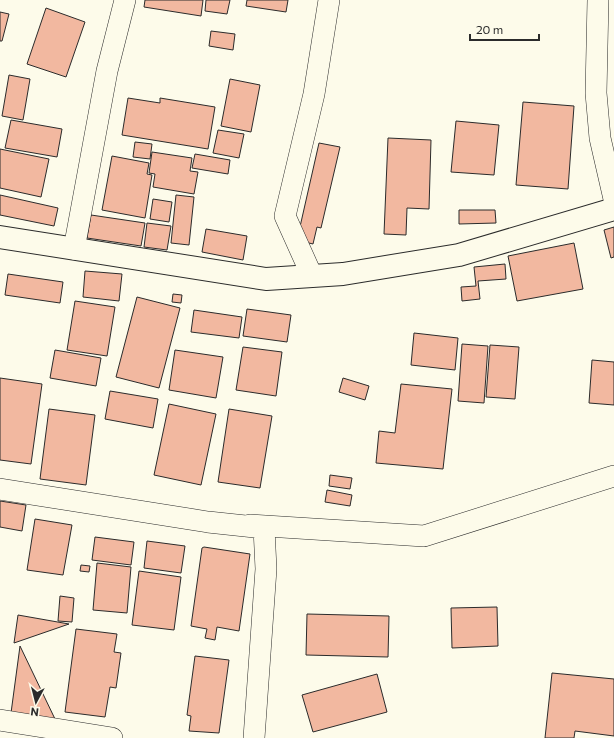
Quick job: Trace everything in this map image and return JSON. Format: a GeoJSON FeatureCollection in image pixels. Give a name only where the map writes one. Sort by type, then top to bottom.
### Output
{"type":"FeatureCollection","features":[{"type":"Feature","properties":{"kind":"street"},"geometry":{"type":"LineString","coordinates":[[74,249],[107,71],[125,0]]}},
{"type":"Feature","properties":{"kind":"street"},"geometry":{"type":"LineString","coordinates":[[312,276],[285,216],[314,94],[329,0]]}},
{"type":"Feature","properties":{"kind":"street"},"geometry":{"type":"LineString","coordinates":[[598,0],[596,93],[600,138],[614,199]]}},
{"type":"Feature","properties":{"kind":"street"},"geometry":{"type":"LineString","coordinates":[[0,237],[266,279],[343,274],[459,255],[614,209]]}},
{"type":"Feature","properties":{"kind":"street"},"geometry":{"type":"LineString","coordinates":[[228,524],[424,536],[614,476]]}},
{"type":"Feature","properties":{"kind":"street"},"geometry":{"type":"LineString","coordinates":[[0,489],[228,524],[264,528],[266,569],[254,738]]}},
{"type":"Feature","properties":{"kind":"street"},"geometry":{"type":"LineString","coordinates":[[0,720],[112,738]]}},
{"type":"Feature","properties":{"kind":"building"},"geometry":{"type":"Polygon","coordinates":[[[145,0],[203,0],[201,16],[144,7],[145,0]]]}},
{"type":"Feature","properties":{"kind":"building"},"geometry":{"type":"Polygon","coordinates":[[[206,0],[230,0],[227,14],[205,11],[206,0]]]}},
{"type":"Feature","properties":{"kind":"building"},"geometry":{"type":"Polygon","coordinates":[[[247,0],[288,0],[286,12],[246,6],[247,0]]]}},
{"type":"Feature","properties":{"kind":"building"},"geometry":{"type":"Polygon","coordinates":[[[46,8],[85,22],[66,77],[27,64],[46,8]]]}},
{"type":"Feature","properties":{"kind":"building"},"geometry":{"type":"Polygon","coordinates":[[[0,12],[9,14],[2,41],[0,41],[0,12]]]}},
{"type":"Feature","properties":{"kind":"building"},"geometry":{"type":"Polygon","coordinates":[[[211,31],[235,34],[233,50],[209,46],[211,31]]]}},
{"type":"Feature","properties":{"kind":"building"},"geometry":{"type":"Polygon","coordinates":[[[9,75],[30,79],[23,120],[2,116],[9,75]]]}},
{"type":"Feature","properties":{"kind":"building"},"geometry":{"type":"Polygon","coordinates":[[[230,79],[260,85],[251,132],[221,126],[230,79]]]}},
{"type":"Feature","properties":{"kind":"building"},"geometry":{"type":"Polygon","coordinates":[[[128,98],[160,103],[160,98],[215,107],[208,149],[122,135],[128,98]]]}},
{"type":"Feature","properties":{"kind":"building"},"geometry":{"type":"Polygon","coordinates":[[[523,102],[574,106],[568,189],[516,185],[523,102]]]}},
{"type":"Feature","properties":{"kind":"building"},"geometry":{"type":"Polygon","coordinates":[[[11,120],[62,129],[57,157],[5,148],[11,120]]]}},
{"type":"Feature","properties":{"kind":"building"},"geometry":{"type":"Polygon","coordinates":[[[456,121],[499,125],[494,175],[451,172],[456,121]]]}},
{"type":"Feature","properties":{"kind":"building"},"geometry":{"type":"Polygon","coordinates":[[[218,130],[244,134],[239,158],[213,153],[218,130]]]}},
{"type":"Feature","properties":{"kind":"building"},"geometry":{"type":"Polygon","coordinates":[[[388,138],[431,140],[429,209],[407,208],[406,235],[384,234],[388,138]]]}},
{"type":"Feature","properties":{"kind":"building"},"geometry":{"type":"Polygon","coordinates":[[[135,142],[152,144],[150,159],[133,157],[135,142]]]}},
{"type":"Feature","properties":{"kind":"building"},"geometry":{"type":"Polygon","coordinates":[[[319,143],[340,147],[321,228],[317,227],[313,244],[297,240],[319,143]]]}},
{"type":"Feature","properties":{"kind":"building"},"geometry":{"type":"Polygon","coordinates":[[[0,149],[49,159],[41,197],[0,188],[0,149]]]}},
{"type":"Feature","properties":{"kind":"building"},"geometry":{"type":"Polygon","coordinates":[[[152,152],[192,158],[190,171],[198,172],[194,194],[153,187],[155,174],[149,173],[152,152]]]}},
{"type":"Feature","properties":{"kind":"building"},"geometry":{"type":"Polygon","coordinates":[[[195,154],[230,160],[228,174],[192,168],[195,154]]]}},
{"type":"Feature","properties":{"kind":"building"},"geometry":{"type":"Polygon","coordinates":[[[112,156],[149,163],[147,174],[152,175],[145,218],[102,210],[112,156]]]}},
{"type":"Feature","properties":{"kind":"building"},"geometry":{"type":"Polygon","coordinates":[[[0,195],[58,208],[54,226],[0,215],[0,195]]]}},
{"type":"Feature","properties":{"kind":"building"},"geometry":{"type":"Polygon","coordinates":[[[176,195],[194,197],[189,245],[171,243],[176,195]]]}},
{"type":"Feature","properties":{"kind":"building"},"geometry":{"type":"Polygon","coordinates":[[[153,199],[172,202],[169,222],[150,219],[153,199]]]}},
{"type":"Feature","properties":{"kind":"building"},"geometry":{"type":"Polygon","coordinates":[[[459,210],[495,210],[496,223],[459,224],[459,210]]]}},
{"type":"Feature","properties":{"kind":"building"},"geometry":{"type":"Polygon","coordinates":[[[91,215],[145,223],[141,246],[87,238],[91,215]]]}},
{"type":"Feature","properties":{"kind":"building"},"geometry":{"type":"Polygon","coordinates":[[[147,223],[171,226],[167,250],[144,247],[147,223]]]}},
{"type":"Feature","properties":{"kind":"building"},"geometry":{"type":"Polygon","coordinates":[[[614,227],[614,257],[611,258],[604,230],[614,227]]]}},
{"type":"Feature","properties":{"kind":"building"},"geometry":{"type":"Polygon","coordinates":[[[206,229],[247,236],[243,260],[202,252],[206,229]]]}},
{"type":"Feature","properties":{"kind":"building"},"geometry":{"type":"Polygon","coordinates":[[[574,243],[583,289],[517,301],[508,256],[574,243]]]}},
{"type":"Feature","properties":{"kind":"building"},"geometry":{"type":"Polygon","coordinates":[[[505,264],[506,279],[478,281],[480,299],[462,301],[461,287],[476,286],[474,267],[505,264]]]}},
{"type":"Feature","properties":{"kind":"building"},"geometry":{"type":"Polygon","coordinates":[[[85,271],[122,274],[119,301],[83,297],[85,271]]]}},
{"type":"Feature","properties":{"kind":"building"},"geometry":{"type":"Polygon","coordinates":[[[8,274],[63,282],[60,303],[5,295],[8,274]]]}},
{"type":"Feature","properties":{"kind":"building"},"geometry":{"type":"Polygon","coordinates":[[[173,294],[182,295],[181,303],[172,302],[173,294]]]}},
{"type":"Feature","properties":{"kind":"building"},"geometry":{"type":"Polygon","coordinates":[[[137,297],[180,308],[159,388],[116,377],[137,297]]]}},
{"type":"Feature","properties":{"kind":"building"},"geometry":{"type":"Polygon","coordinates":[[[75,301],[115,307],[107,356],[67,350],[75,301]]]}},
{"type":"Feature","properties":{"kind":"building"},"geometry":{"type":"Polygon","coordinates":[[[247,309],[291,315],[287,342],[243,336],[247,309]]]}},
{"type":"Feature","properties":{"kind":"building"},"geometry":{"type":"Polygon","coordinates":[[[194,310],[242,317],[239,338],[191,332],[194,310]]]}},
{"type":"Feature","properties":{"kind":"building"},"geometry":{"type":"Polygon","coordinates":[[[414,333],[458,338],[455,370],[411,365],[414,333]]]}},
{"type":"Feature","properties":{"kind":"building"},"geometry":{"type":"Polygon","coordinates":[[[462,344],[488,346],[484,403],[458,401],[462,344]]]}},
{"type":"Feature","properties":{"kind":"building"},"geometry":{"type":"Polygon","coordinates":[[[490,345],[519,347],[515,399],[486,397],[490,345]]]}},
{"type":"Feature","properties":{"kind":"building"},"geometry":{"type":"Polygon","coordinates":[[[243,347],[282,352],[276,396],[236,390],[243,347]]]}},
{"type":"Feature","properties":{"kind":"building"},"geometry":{"type":"Polygon","coordinates":[[[55,350],[101,358],[96,386],[50,378],[55,350]]]}},
{"type":"Feature","properties":{"kind":"building"},"geometry":{"type":"Polygon","coordinates":[[[175,350],[223,357],[216,398],[169,390],[175,350]]]}},
{"type":"Feature","properties":{"kind":"building"},"geometry":{"type":"Polygon","coordinates":[[[592,360],[614,362],[614,405],[589,403],[592,360]]]}},
{"type":"Feature","properties":{"kind":"building"},"geometry":{"type":"Polygon","coordinates":[[[0,378],[42,384],[31,464],[0,460],[0,378]]]}},
{"type":"Feature","properties":{"kind":"building"},"geometry":{"type":"Polygon","coordinates":[[[343,378],[369,386],[365,400],[339,392],[343,378]]]}},
{"type":"Feature","properties":{"kind":"building"},"geometry":{"type":"Polygon","coordinates":[[[401,384],[452,389],[443,469],[376,463],[379,431],[395,433],[401,384]]]}},
{"type":"Feature","properties":{"kind":"building"},"geometry":{"type":"Polygon","coordinates":[[[110,391],[158,399],[153,428],[105,419],[110,391]]]}},
{"type":"Feature","properties":{"kind":"building"},"geometry":{"type":"Polygon","coordinates":[[[169,404],[216,414],[201,485],[154,475],[169,404]]]}},
{"type":"Feature","properties":{"kind":"building"},"geometry":{"type":"Polygon","coordinates":[[[49,409],[95,415],[86,485],[40,479],[49,409]]]}},
{"type":"Feature","properties":{"kind":"building"},"geometry":{"type":"Polygon","coordinates":[[[229,409],[272,416],[260,488],[218,482],[229,409]]]}},
{"type":"Feature","properties":{"kind":"building"},"geometry":{"type":"Polygon","coordinates":[[[330,475],[352,478],[350,489],[329,486],[330,475]]]}},
{"type":"Feature","properties":{"kind":"building"},"geometry":{"type":"Polygon","coordinates":[[[327,490],[352,495],[350,506],[325,502],[327,490]]]}},
{"type":"Feature","properties":{"kind":"building"},"geometry":{"type":"Polygon","coordinates":[[[0,501],[26,505],[22,531],[0,527],[0,501]]]}},
{"type":"Feature","properties":{"kind":"building"},"geometry":{"type":"Polygon","coordinates":[[[35,519],[72,525],[63,575],[27,570],[35,519]]]}},
{"type":"Feature","properties":{"kind":"building"},"geometry":{"type":"Polygon","coordinates":[[[95,537],[134,542],[131,565],[92,560],[95,537]]]}},
{"type":"Feature","properties":{"kind":"building"},"geometry":{"type":"Polygon","coordinates":[[[147,541],[185,546],[181,573],[144,568],[147,541]]]}},
{"type":"Feature","properties":{"kind":"building"},"geometry":{"type":"Polygon","coordinates":[[[204,547],[250,554],[239,631],[217,627],[215,640],[205,638],[207,629],[191,626],[202,548],[204,547]]]}},
{"type":"Feature","properties":{"kind":"building"},"geometry":{"type":"Polygon","coordinates":[[[97,563],[131,567],[127,613],[93,610],[97,563]]]}},
{"type":"Feature","properties":{"kind":"building"},"geometry":{"type":"Polygon","coordinates":[[[81,565],[90,566],[89,572],[80,571],[81,565]]]}},
{"type":"Feature","properties":{"kind":"building"},"geometry":{"type":"Polygon","coordinates":[[[139,571],[181,577],[174,630],[132,625],[139,571]]]}},
{"type":"Feature","properties":{"kind":"building"},"geometry":{"type":"Polygon","coordinates":[[[60,596],[74,598],[72,622],[58,621],[60,596]]]}},
{"type":"Feature","properties":{"kind":"building"},"geometry":{"type":"Polygon","coordinates":[[[497,607],[498,646],[452,648],[451,608],[497,607]]]}},
{"type":"Feature","properties":{"kind":"building"},"geometry":{"type":"Polygon","coordinates":[[[307,614],[389,616],[388,657],[306,655],[307,614]]]}},
{"type":"Feature","properties":{"kind":"building"},"geometry":{"type":"Polygon","coordinates":[[[18,615],[69,624],[14,643],[18,615]]]}},
{"type":"Feature","properties":{"kind":"building"},"geometry":{"type":"Polygon","coordinates":[[[76,629],[117,634],[114,652],[121,653],[116,688],[110,687],[105,717],[65,712],[76,629]]]}},
{"type":"Feature","properties":{"kind":"building"},"geometry":{"type":"Polygon","coordinates":[[[20,646],[55,719],[11,713],[20,646]]]}},
{"type":"Feature","properties":{"kind":"building"},"geometry":{"type":"Polygon","coordinates":[[[195,656],[229,660],[219,733],[189,731],[191,716],[187,715],[195,656]]]}},
{"type":"Feature","properties":{"kind":"building"},"geometry":{"type":"Polygon","coordinates":[[[552,673],[614,679],[614,736],[575,731],[574,738],[545,738],[552,673]]]}},
{"type":"Feature","properties":{"kind":"building"},"geometry":{"type":"Polygon","coordinates":[[[377,674],[387,712],[313,732],[302,695],[377,674]]]}}]}
